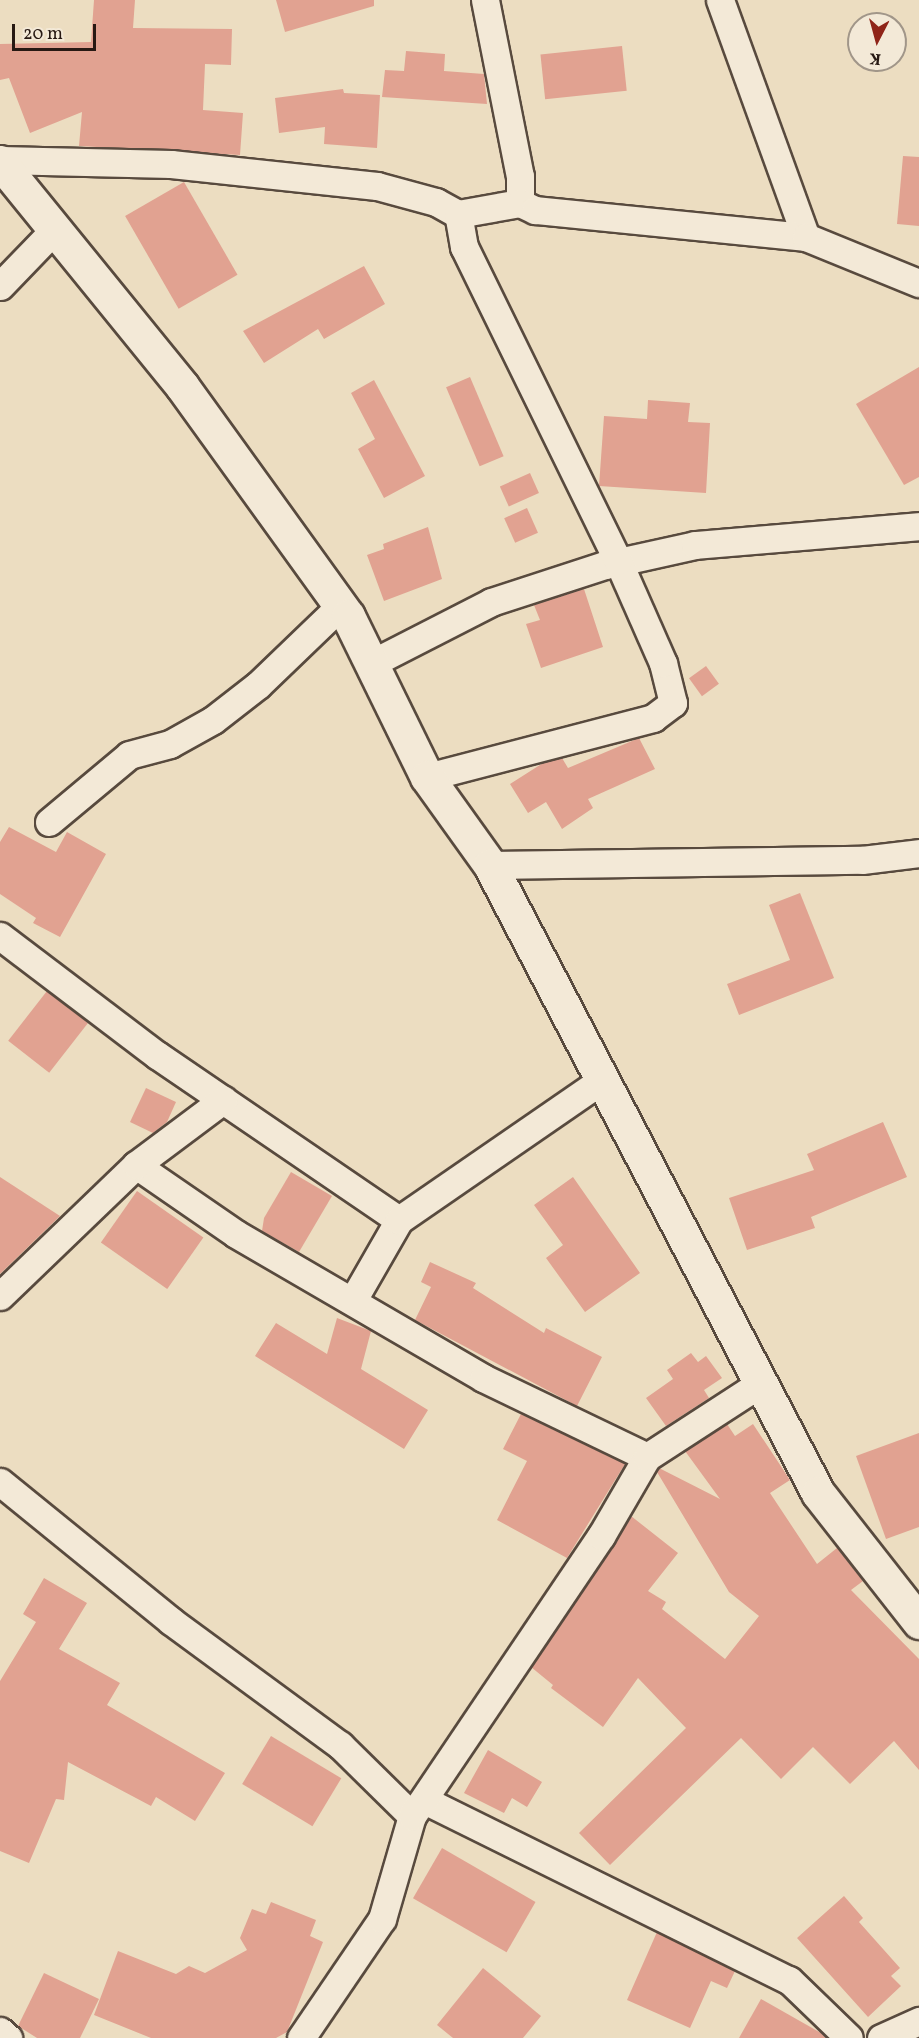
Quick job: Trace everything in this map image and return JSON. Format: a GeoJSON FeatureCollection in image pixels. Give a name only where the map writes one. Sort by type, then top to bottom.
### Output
{"type":"FeatureCollection","features":[{"type":"Feature","properties":{"kind":"street"},"geometry":{"type":"LineString","coordinates":[[485,0],[520,176],[520,202]]}},
{"type":"Feature","properties":{"kind":"street"},"geometry":{"type":"LineString","coordinates":[[720,0],[806,237]]}},
{"type":"Feature","properties":{"kind":"street"},"geometry":{"type":"LineString","coordinates":[[0,161],[171,164],[377,186],[436,202],[458,214],[520,202],[536,210],[806,237],[919,283]]}},
{"type":"Feature","properties":{"kind":"street"},"geometry":{"type":"LineString","coordinates":[[0,161],[182,386],[340,606],[374,662],[427,777],[490,865],[818,1493],[919,1622]]}},
{"type":"Feature","properties":{"kind":"street"},"geometry":{"type":"LineString","coordinates":[[427,777],[653,718],[673,703],[663,663],[618,561],[464,247],[458,214]]}},
{"type":"Feature","properties":{"kind":"street"},"geometry":{"type":"LineString","coordinates":[[4,276],[55,229]]}},
{"type":"Feature","properties":{"kind":"street"},"geometry":{"type":"LineString","coordinates":[[374,662],[491,602],[618,561],[695,545],[919,526]]}},
{"type":"Feature","properties":{"kind":"street"},"geometry":{"type":"LineString","coordinates":[[49,822],[129,755],[170,744],[222,713],[258,686],[340,606]]}},
{"type":"Feature","properties":{"kind":"street"},"geometry":{"type":"LineString","coordinates":[[490,865],[862,860],[919,853]]}},
{"type":"Feature","properties":{"kind":"street"},"geometry":{"type":"LineString","coordinates":[[0,936],[223,1100],[399,1220]]}},
{"type":"Feature","properties":{"kind":"street"},"geometry":{"type":"LineString","coordinates":[[352,1300],[399,1220],[602,1080]]}},
{"type":"Feature","properties":{"kind":"street"},"geometry":{"type":"LineString","coordinates":[[0,1296],[136,1165],[223,1100]]}},
{"type":"Feature","properties":{"kind":"street"},"geometry":{"type":"LineString","coordinates":[[136,1165],[236,1234],[483,1378],[647,1457]]}},
{"type":"Feature","properties":{"kind":"street"},"geometry":{"type":"LineString","coordinates":[[301,2038],[382,1919],[418,1808],[601,1536],[647,1457],[761,1383]]}},
{"type":"Feature","properties":{"kind":"street"},"geometry":{"type":"LineString","coordinates":[[0,1482],[171,1621],[340,1745],[418,1808],[789,1980],[849,2038]]}},
{"type":"Feature","properties":{"kind":"street"},"geometry":{"type":"LineString","coordinates":[[881,2038],[919,2021]]}},
{"type":"Feature","properties":{"kind":"street"},"geometry":{"type":"LineString","coordinates":[[0,2031],[8,2038]]}},
{"type":"Feature","properties":{"kind":"building"},"geometry":{"type":"Polygon","coordinates":[[[94,0],[135,0],[133,28],[232,29],[231,65],[205,64],[203,110],[243,113],[240,155],[79,146],[82,112],[30,133],[9,78],[0,80],[0,44],[91,42],[94,0]]]}},
{"type":"Feature","properties":{"kind":"building"},"geometry":{"type":"Polygon","coordinates":[[[276,0],[374,0],[374,6],[285,32],[276,0]]]}},
{"type":"Feature","properties":{"kind":"building"},"geometry":{"type":"Polygon","coordinates":[[[622,46],[627,91],[545,99],[540,55],[622,46]]]}},
{"type":"Feature","properties":{"kind":"building"},"geometry":{"type":"Polygon","coordinates":[[[406,51],[445,54],[444,71],[484,74],[487,104],[382,97],[385,70],[404,71],[406,51]]]}},
{"type":"Feature","properties":{"kind":"building"},"geometry":{"type":"Polygon","coordinates":[[[343,89],[344,93],[380,95],[377,148],[324,144],[325,127],[279,133],[275,98],[343,89]]]}},
{"type":"Feature","properties":{"kind":"building"},"geometry":{"type":"Polygon","coordinates":[[[903,156],[919,157],[919,226],[897,224],[903,156]]]}},
{"type":"Feature","properties":{"kind":"building"},"geometry":{"type":"Polygon","coordinates":[[[184,182],[238,275],[179,309],[125,216],[184,182]]]}},
{"type":"Feature","properties":{"kind":"building"},"geometry":{"type":"Polygon","coordinates":[[[364,266],[385,304],[324,339],[318,329],[264,363],[243,331],[364,266]]]}},
{"type":"Feature","properties":{"kind":"building"},"geometry":{"type":"Polygon","coordinates":[[[919,367],[919,477],[904,485],[856,404],[919,367]]]}},
{"type":"Feature","properties":{"kind":"building"},"geometry":{"type":"Polygon","coordinates":[[[470,377],[504,456],[480,466],[446,387],[470,377]]]}},
{"type":"Feature","properties":{"kind":"building"},"geometry":{"type":"Polygon","coordinates":[[[374,380],[425,476],[384,498],[358,449],[375,439],[351,393],[374,380]]]}},
{"type":"Feature","properties":{"kind":"building"},"geometry":{"type":"Polygon","coordinates":[[[648,400],[690,403],[688,422],[710,423],[706,493],[599,486],[604,416],[647,419],[648,400]]]}},
{"type":"Feature","properties":{"kind":"building"},"geometry":{"type":"Polygon","coordinates":[[[530,473],[539,493],[509,507],[500,486],[530,473]]]}},
{"type":"Feature","properties":{"kind":"building"},"geometry":{"type":"Polygon","coordinates":[[[527,508],[538,533],[515,543],[504,518],[527,508]]]}},
{"type":"Feature","properties":{"kind":"building"},"geometry":{"type":"Polygon","coordinates":[[[428,527],[442,579],[384,601],[367,555],[384,549],[383,544],[428,527]]]}},
{"type":"Feature","properties":{"kind":"building"},"geometry":{"type":"Polygon","coordinates":[[[584,589],[603,647],[541,668],[526,624],[540,620],[534,605],[584,589]]]}},
{"type":"Feature","properties":{"kind":"building"},"geometry":{"type":"Polygon","coordinates":[[[706,666],[719,684],[702,696],[689,678],[706,666]]]}},
{"type":"Feature","properties":{"kind":"building"},"geometry":{"type":"Polygon","coordinates":[[[639,738],[655,769],[588,799],[593,808],[562,829],[546,802],[528,813],[510,784],[543,763],[562,758],[568,768],[639,738]]]}},
{"type":"Feature","properties":{"kind":"building"},"geometry":{"type":"Polygon","coordinates":[[[9,827],[56,852],[67,832],[106,854],[60,937],[33,923],[36,918],[0,894],[0,842],[9,827]]]}},
{"type":"Feature","properties":{"kind":"building"},"geometry":{"type":"Polygon","coordinates":[[[800,893],[834,978],[739,1015],[727,984],[790,960],[769,905],[800,893]]]}},
{"type":"Feature","properties":{"kind":"building"},"geometry":{"type":"Polygon","coordinates":[[[47,991],[88,1023],[49,1073],[8,1041],[47,991]]]}},
{"type":"Feature","properties":{"kind":"building"},"geometry":{"type":"Polygon","coordinates":[[[146,1088],[176,1102],[167,1122],[153,1133],[130,1122],[146,1088]]]}},
{"type":"Feature","properties":{"kind":"building"},"geometry":{"type":"Polygon","coordinates":[[[883,1122],[907,1177],[811,1217],[815,1228],[747,1250],[729,1198],[814,1170],[807,1154],[883,1122]]]}},
{"type":"Feature","properties":{"kind":"building"},"geometry":{"type":"Polygon","coordinates":[[[291,1172],[332,1196],[299,1252],[262,1231],[264,1218],[291,1172]]]}},
{"type":"Feature","properties":{"kind":"building"},"geometry":{"type":"Polygon","coordinates":[[[0,1177],[60,1216],[0,1274],[0,1177]]]}},
{"type":"Feature","properties":{"kind":"building"},"geometry":{"type":"Polygon","coordinates":[[[573,1177],[640,1273],[585,1312],[546,1258],[563,1245],[534,1205],[573,1177]]]}},
{"type":"Feature","properties":{"kind":"building"},"geometry":{"type":"Polygon","coordinates":[[[137,1191],[203,1237],[167,1289],[101,1243],[137,1191]]]}},
{"type":"Feature","properties":{"kind":"building"},"geometry":{"type":"Polygon","coordinates":[[[430,1262],[476,1283],[473,1288],[544,1333],[546,1328],[602,1357],[577,1406],[415,1320],[431,1287],[421,1282],[430,1262]]]}},
{"type":"Feature","properties":{"kind":"building"},"geometry":{"type":"Polygon","coordinates":[[[337,1318],[371,1331],[361,1369],[428,1410],[404,1449],[255,1356],[276,1323],[327,1354],[337,1318]]]}},
{"type":"Feature","properties":{"kind":"building"},"geometry":{"type":"Polygon","coordinates":[[[691,1353],[698,1362],[706,1356],[722,1378],[704,1390],[709,1398],[666,1426],[646,1398],[673,1379],[667,1370],[691,1353]]]}},
{"type":"Feature","properties":{"kind":"building"},"geometry":{"type":"Polygon","coordinates":[[[521,1414],[625,1464],[567,1558],[497,1520],[527,1461],[503,1449],[521,1414]]]}},
{"type":"Feature","properties":{"kind":"building"},"geometry":{"type":"Polygon","coordinates":[[[727,1424],[735,1436],[753,1424],[790,1480],[770,1493],[817,1564],[837,1548],[863,1581],[851,1590],[919,1659],[919,1770],[894,1741],[850,1784],[813,1747],[781,1779],[741,1738],[610,1865],[579,1833],[686,1728],[638,1678],[603,1727],[551,1688],[553,1685],[531,1667],[631,1516],[678,1553],[648,1591],[666,1602],[662,1609],[725,1659],[759,1616],[729,1592],[657,1472],[659,1468],[720,1499],[685,1451],[727,1424]]]}},
{"type":"Feature","properties":{"kind":"building"},"geometry":{"type":"Polygon","coordinates":[[[919,1433],[919,1527],[886,1539],[856,1456],[919,1433]]]}},
{"type":"Feature","properties":{"kind":"building"},"geometry":{"type":"Polygon","coordinates":[[[44,1578],[87,1603],[59,1649],[120,1683],[107,1705],[225,1773],[195,1821],[156,1797],[151,1806],[68,1762],[64,1800],[56,1799],[29,1863],[0,1851],[0,1681],[36,1622],[23,1614],[44,1578]]]}},
{"type":"Feature","properties":{"kind":"building"},"geometry":{"type":"Polygon","coordinates":[[[271,1736],[341,1778],[312,1826],[242,1784],[271,1736]]]}},
{"type":"Feature","properties":{"kind":"building"},"geometry":{"type":"Polygon","coordinates":[[[488,1750],[542,1782],[527,1807],[512,1798],[504,1813],[464,1793],[488,1750]]]}},
{"type":"Feature","properties":{"kind":"building"},"geometry":{"type":"Polygon","coordinates":[[[442,1848],[536,1902],[507,1952],[413,1898],[442,1848]]]}},
{"type":"Feature","properties":{"kind":"building"},"geometry":{"type":"Polygon","coordinates":[[[844,1896],[863,1918],[859,1922],[900,1968],[891,1976],[901,1986],[868,2017],[797,1938],[844,1896]]]}},
{"type":"Feature","properties":{"kind":"building"},"geometry":{"type":"Polygon","coordinates":[[[271,1902],[316,1920],[310,1936],[323,1942],[287,2032],[276,2038],[151,2038],[94,2015],[118,1951],[176,1974],[189,1966],[205,1973],[247,1950],[240,1938],[252,1909],[266,1914],[271,1902]]]}},
{"type":"Feature","properties":{"kind":"building"},"geometry":{"type":"Polygon","coordinates":[[[657,1932],[735,1971],[727,1988],[711,1981],[690,2028],[627,2000],[657,1932]]]}},
{"type":"Feature","properties":{"kind":"building"},"geometry":{"type":"Polygon","coordinates":[[[483,1968],[541,2016],[523,2038],[453,2038],[437,2025],[483,1968]]]}},
{"type":"Feature","properties":{"kind":"building"},"geometry":{"type":"Polygon","coordinates":[[[44,1973],[99,1999],[80,2038],[37,2038],[18,2026],[44,1973]]]}},
{"type":"Feature","properties":{"kind":"building"},"geometry":{"type":"Polygon","coordinates":[[[761,1999],[821,2033],[826,2038],[739,2038],[761,1999]]]}}]}
